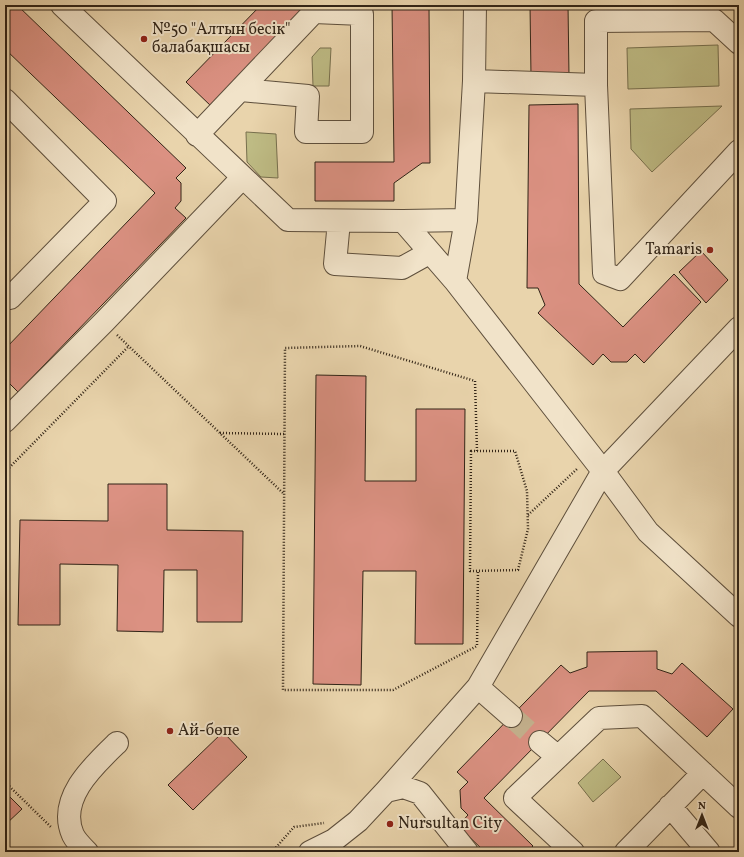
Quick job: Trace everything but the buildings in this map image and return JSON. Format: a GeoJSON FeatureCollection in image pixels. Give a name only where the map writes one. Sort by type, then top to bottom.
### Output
{"type":"FeatureCollection","features":[{"type":"Feature","properties":{"kind":"street"},"geometry":{"type":"LineString","coordinates":[[62,5],[242,178],[288,220],[466,220]]}},
{"type":"Feature","properties":{"kind":"street"},"geometry":{"type":"LineString","coordinates":[[455,281],[466,220],[474,81],[475,5]]}},
{"type":"Feature","properties":{"kind":"street"},"geometry":{"type":"LineString","coordinates":[[197,135],[314,12],[362,14],[362,132],[306,132],[308,96],[241,90]]}},
{"type":"Feature","properties":{"kind":"street"},"geometry":{"type":"LineString","coordinates":[[738,153],[620,279],[604,273],[596,85],[596,21],[714,20],[739,42]]}},
{"type":"Feature","properties":{"kind":"street"},"geometry":{"type":"LineString","coordinates":[[474,81],[596,85]]}},
{"type":"Feature","properties":{"kind":"street"},"geometry":{"type":"LineString","coordinates":[[5,100],[105,201],[10,298],[5,294]]}},
{"type":"Feature","properties":{"kind":"street"},"geometry":{"type":"LineString","coordinates":[[5,421],[104,322],[242,178]]}},
{"type":"Feature","properties":{"kind":"street"},"geometry":{"type":"LineString","coordinates":[[339,221],[335,264],[402,268],[429,253]]}},
{"type":"Feature","properties":{"kind":"street"},"geometry":{"type":"LineString","coordinates":[[402,221],[455,281],[648,532],[739,616]]}},
{"type":"Feature","properties":{"kind":"street"},"geometry":{"type":"LineString","coordinates":[[310,852],[334,840],[358,821],[478,687],[597,464],[739,328]]}},
{"type":"Feature","properties":{"kind":"street"},"geometry":{"type":"LineString","coordinates":[[478,687],[511,716]]}},
{"type":"Feature","properties":{"kind":"street"},"geometry":{"type":"LineString","coordinates":[[573,852],[515,798],[599,718],[642,716],[703,773],[735,797]]}},
{"type":"Feature","properties":{"kind":"street"},"geometry":{"type":"LineString","coordinates":[[540,742],[558,757]]}},
{"type":"Feature","properties":{"kind":"street"},"geometry":{"type":"LineString","coordinates":[[86,852],[74,836],[69,821],[70,805],[75,792],[84,778],[117,743]]}},
{"type":"Feature","properties":{"kind":"street"},"geometry":{"type":"LineString","coordinates":[[626,852],[703,773]]}},
{"type":"Feature","properties":{"kind":"street"},"geometry":{"type":"LineString","coordinates":[[386,791],[403,787],[420,793],[467,852]]}},
{"type":"Feature","properties":{"kind":"street"},"geometry":{"type":"LineString","coordinates":[[670,806],[710,852]]}},
{"type":"Feature","properties":{"kind":"path"},"geometry":{"type":"LineString","coordinates":[[104,322],[284,494]]}},
{"type":"Feature","properties":{"kind":"path"},"geometry":{"type":"LineString","coordinates":[[5,472],[129,346]]}},
{"type":"Feature","properties":{"kind":"path"},"geometry":{"type":"LineString","coordinates":[[477,451],[475,381],[360,346],[286,348],[283,690],[393,690],[477,646],[478,571]]}},
{"type":"Feature","properties":{"kind":"path"},"geometry":{"type":"LineString","coordinates":[[220,433],[285,434]]}},
{"type":"Feature","properties":{"kind":"path"},"geometry":{"type":"LineString","coordinates":[[470,451],[477,451],[515,451],[527,491],[528,516],[528,529],[518,570],[470,571],[470,451]]}},
{"type":"Feature","properties":{"kind":"path"},"geometry":{"type":"LineString","coordinates":[[528,516],[597,464]]}},
{"type":"Feature","properties":{"kind":"path"},"geometry":{"type":"LineString","coordinates":[[5,782],[54,830]]}},
{"type":"Feature","properties":{"kind":"shaded area"},"geometry":{"type":"Polygon","coordinates":[[[718,45],[719,86],[628,89],[627,48],[718,45]]]}},
{"type":"Feature","properties":{"kind":"shaded area"},"geometry":{"type":"Polygon","coordinates":[[[320,48],[331,48],[329,86],[313,86],[312,57],[320,48]]]}},
{"type":"Feature","properties":{"kind":"shaded area"},"geometry":{"type":"Polygon","coordinates":[[[722,106],[652,172],[631,149],[630,109],[722,106]]]}},
{"type":"Feature","properties":{"kind":"shaded area"},"geometry":{"type":"Polygon","coordinates":[[[246,132],[276,134],[278,178],[261,177],[247,162],[246,132]]]}},
{"type":"Feature","properties":{"kind":"shaded area"},"geometry":{"type":"Polygon","coordinates":[[[603,759],[621,777],[593,802],[578,783],[603,759]]]}},
{"type":"Feature","properties":{"kind":"tunnel"},"geometry":{"type":"LineString","coordinates":[[511,716],[540,742]]}},
{"type":"Feature","properties":{"kind":"place","name":"№50 \"Алтын бесік\" балабақшасы"},"geometry":{"type":"Point","coordinates":[144,39]}},
{"type":"Feature","properties":{"kind":"place","name":"Tamaris"},"geometry":{"type":"Point","coordinates":[710,250]}},
{"type":"Feature","properties":{"kind":"place","name":"Ай-бөпе"},"geometry":{"type":"Point","coordinates":[170,731]}},
{"type":"Feature","properties":{"kind":"place","name":"Nursultan City"},"geometry":{"type":"Point","coordinates":[390,824]}}]}
